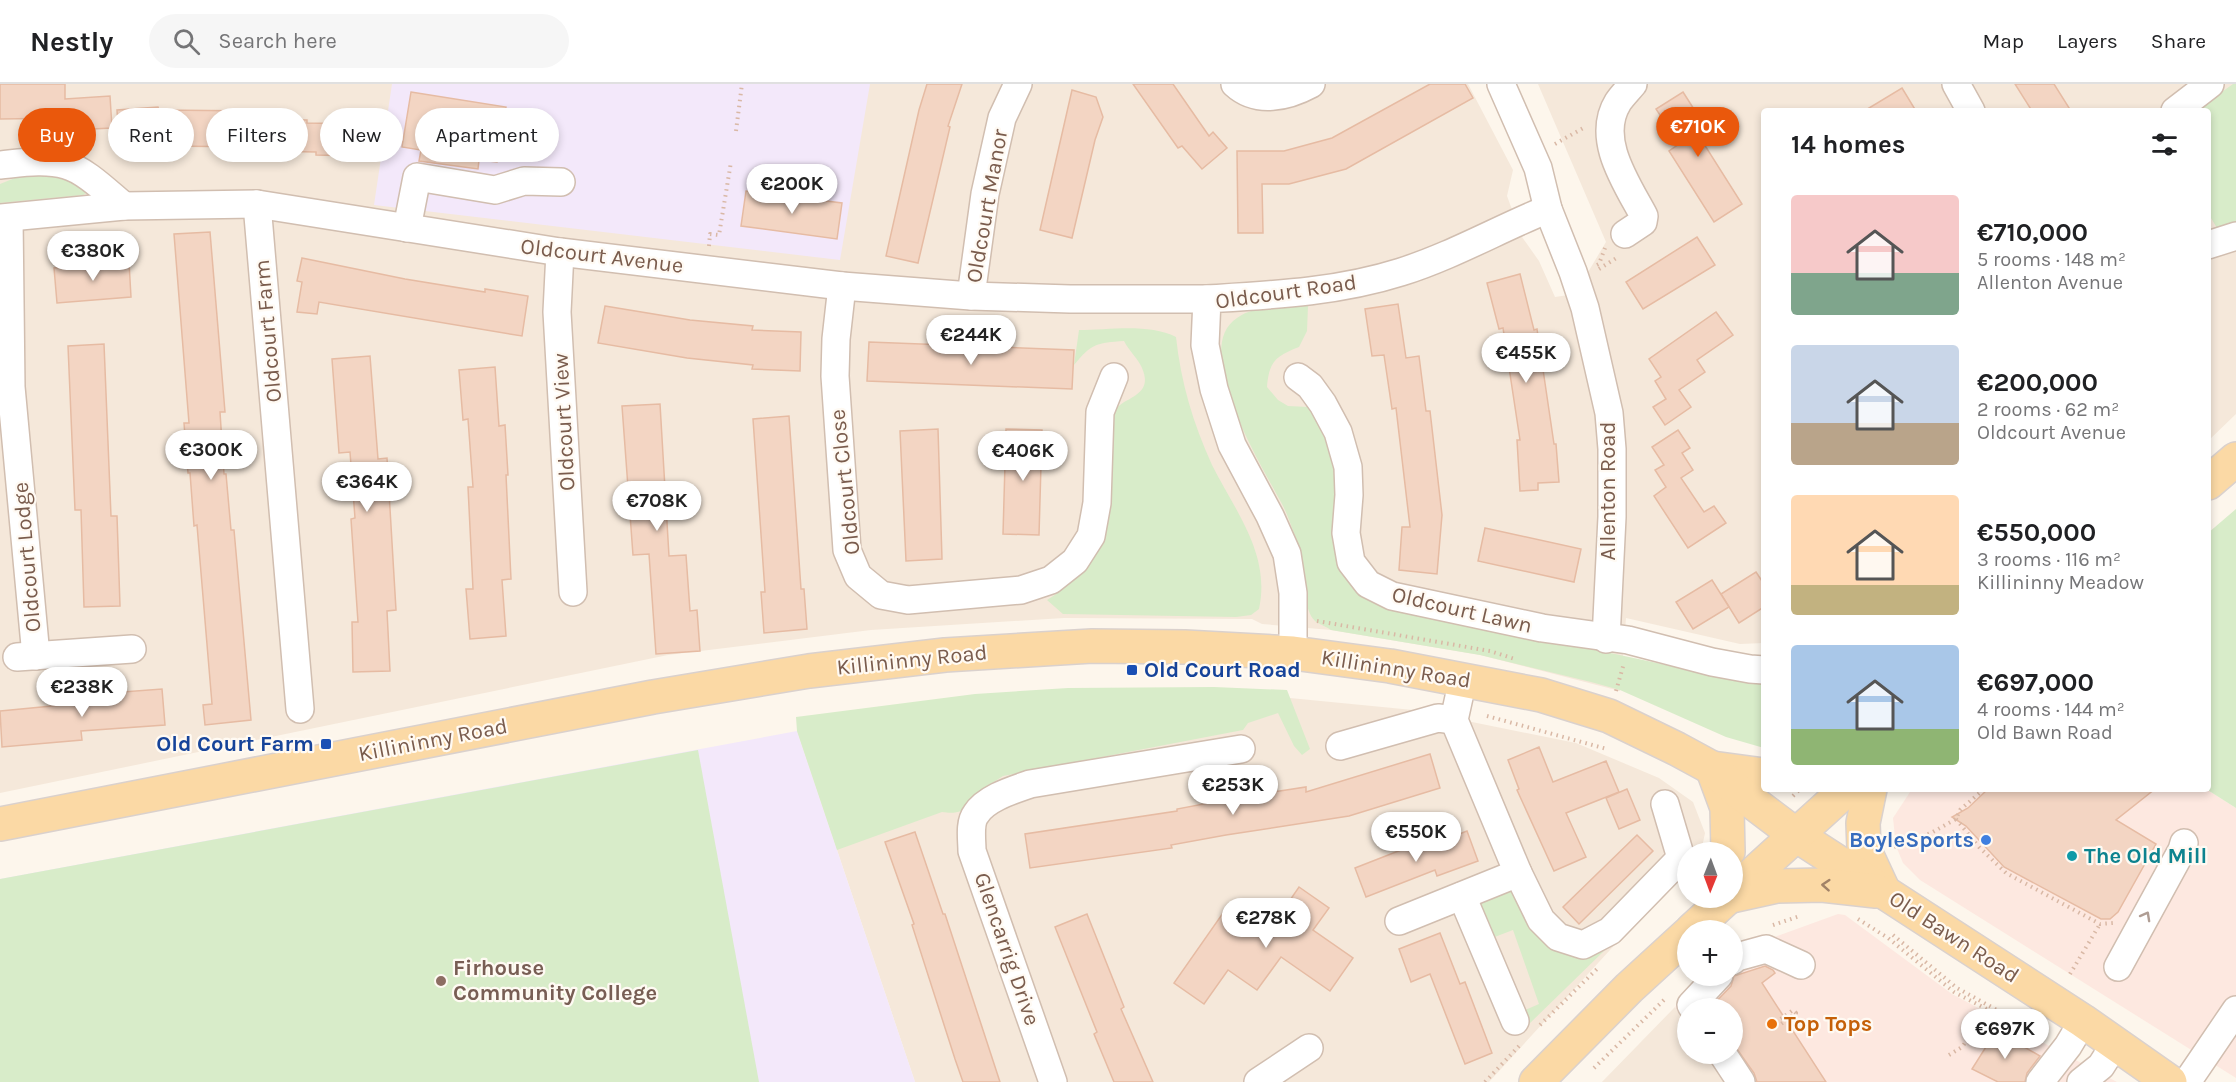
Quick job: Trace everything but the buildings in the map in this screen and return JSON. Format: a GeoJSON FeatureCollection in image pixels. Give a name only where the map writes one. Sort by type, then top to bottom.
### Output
{"type":"FeatureCollection","features":[{"type":"Feature","properties":{"kind":"main road"},"geometry":{"type":"LineString","coordinates":[[2211,480],[2236,459]]}},
{"type":"Feature","properties":{"kind":"main road","name":"Killininny Road"},"geometry":{"type":"LineString","coordinates":[[0,824],[653,697],[809,671],[945,655],[1092,645],[1293,653],[1389,666],[1541,695],[1609,716],[1712,768],[1735,789],[1796,835]]}},
{"type":"Feature","properties":{"kind":"main road"},"geometry":{"type":"LineString","coordinates":[[1728,842],[1727,808],[1712,768],[1761,775]]}},
{"type":"Feature","properties":{"kind":"main road"},"geometry":{"type":"LineString","coordinates":[[1743,884],[1844,792]]}},
{"type":"Feature","properties":{"kind":"main road"},"geometry":{"type":"LineString","coordinates":[[1869,792],[1863,823],[1864,849],[1884,892]]}},
{"type":"Feature","properties":{"kind":"main road","name":"Old Bawn Road"},"geometry":{"type":"LineString","coordinates":[[1796,835],[2083,1021],[2170,1082]]}},
{"type":"Feature","properties":{"kind":"main road"},"geometry":{"type":"LineString","coordinates":[[1743,892],[1777,886],[1822,885],[1884,892]]}},
{"type":"Feature","properties":{"kind":"main road"},"geometry":{"type":"LineString","coordinates":[[1703,920],[1716,908]]}},
{"type":"Feature","properties":{"kind":"main road"},"geometry":{"type":"LineString","coordinates":[[1536,1082],[1629,988],[1677,944]]}},
{"type":"Feature","properties":{"kind":"street","name":"Oldcourt Manor"},"geometry":{"type":"LineString","coordinates":[[971,296],[985,194],[992,161],[1002,118],[1018,84]]}},
{"type":"Feature","properties":{"kind":"street"},"geometry":{"type":"LineString","coordinates":[[1235,84],[1244,92],[1258,97],[1279,96],[1311,84]]}},
{"type":"Feature","properties":{"kind":"street"},"geometry":{"type":"LineString","coordinates":[[1501,84],[1538,168],[1548,209]]}},
{"type":"Feature","properties":{"kind":"street"},"geometry":{"type":"LineString","coordinates":[[1625,234],[1643,222],[1644,216],[1615,159],[1609,129],[1617,104],[1633,84]]}},
{"type":"Feature","properties":{"kind":"street"},"geometry":{"type":"LineString","coordinates":[[1956,84],[1969,108]]}},
{"type":"Feature","properties":{"kind":"street"},"geometry":{"type":"LineString","coordinates":[[2179,108],[2210,84]]}},
{"type":"Feature","properties":{"kind":"street"},"geometry":{"type":"LineString","coordinates":[[0,165],[30,161],[67,165],[124,206]]}},
{"type":"Feature","properties":{"kind":"street"},"geometry":{"type":"LineString","coordinates":[[407,228],[417,177],[495,190],[524,181],[561,182]]}},
{"type":"Feature","properties":{"kind":"street","name":"Oldcourt Avenue"},"geometry":{"type":"LineString","coordinates":[[4,218],[124,206],[257,204],[560,252],[842,286],[971,296],[1207,299]]}},
{"type":"Feature","properties":{"kind":"street","name":"Oldcourt Farm"},"geometry":{"type":"LineString","coordinates":[[257,204],[300,709]]}},
{"type":"Feature","properties":{"kind":"street","name":"Oldcourt Road"},"geometry":{"type":"LineString","coordinates":[[1293,653],[1293,593],[1287,554],[1270,516],[1232,445],[1214,389],[1205,345],[1207,299],[1268,296],[1330,289],[1380,278],[1427,262],[1548,209]]}},
{"type":"Feature","properties":{"kind":"street","name":"Allenton Road"},"geometry":{"type":"LineString","coordinates":[[1548,209],[1585,308],[1609,413],[1612,449],[1616,648]]}},
{"type":"Feature","properties":{"kind":"street","name":"Oldcourt Lodge"},"geometry":{"type":"LineString","coordinates":[[4,218],[6,387],[26,656],[132,649]]}},
{"type":"Feature","properties":{"kind":"street"},"geometry":{"type":"LineString","coordinates":[[2211,244],[2236,236]]}},
{"type":"Feature","properties":{"kind":"street","name":"Oldcourt View"},"geometry":{"type":"LineString","coordinates":[[560,252],[558,312],[573,592]]}},
{"type":"Feature","properties":{"kind":"street","name":"Oldcourt Close"},"geometry":{"type":"LineString","coordinates":[[842,286],[836,339],[835,376],[847,550],[858,576],[880,595],[908,600],[1021,590],[1051,580],[1075,561],[1091,536],[1097,503],[1100,412],[1114,377]]}},
{"type":"Feature","properties":{"kind":"street","name":"Oldcourt Lawn"},"geometry":{"type":"LineString","coordinates":[[1298,377],[1317,395],[1338,432],[1348,467],[1349,495],[1346,533],[1351,562],[1368,584],[1392,596],[1542,628],[1616,648],[1628,640],[1712,662],[1761,670]]}},
{"type":"Feature","properties":{"kind":"street"},"geometry":{"type":"LineString","coordinates":[[1462,679],[1454,720],[1518,873],[1541,920],[1558,938],[1583,945],[1610,931],[1681,858],[1665,804]]}},
{"type":"Feature","properties":{"kind":"street"},"geometry":{"type":"LineString","coordinates":[[1340,746],[1437,718],[1454,720]]}},
{"type":"Feature","properties":{"kind":"street","name":"Glencarrig Drive"},"geometry":{"type":"LineString","coordinates":[[1053,1082],[972,851],[971,832],[976,814],[1000,794],[1030,784],[1240,749]]}},
{"type":"Feature","properties":{"kind":"street"},"geometry":{"type":"LineString","coordinates":[[2118,967],[2179,854]]}},
{"type":"Feature","properties":{"kind":"street"},"geometry":{"type":"LineString","coordinates":[[1399,921],[1518,873]]}},
{"type":"Feature","properties":{"kind":"street"},"geometry":{"type":"LineString","coordinates":[[1462,896],[1525,1031]]}},
{"type":"Feature","properties":{"kind":"street"},"geometry":{"type":"LineString","coordinates":[[1743,955],[1766,949],[1801,965]]}},
{"type":"Feature","properties":{"kind":"street"},"geometry":{"type":"LineString","coordinates":[[1698,998],[1709,986]]}},
{"type":"Feature","properties":{"kind":"street"},"geometry":{"type":"LineString","coordinates":[[2187,1082],[2236,1010]]}},
{"type":"Feature","properties":{"kind":"street"},"geometry":{"type":"LineString","coordinates":[[2040,1082],[2068,1047],[2083,1021]]}},
{"type":"Feature","properties":{"kind":"street"},"geometry":{"type":"LineString","coordinates":[[2081,1082],[2101,1066],[2115,1044]]}},
{"type":"Feature","properties":{"kind":"street"},"geometry":{"type":"LineString","coordinates":[[1258,1082],[1309,1048]]}},
{"type":"Feature","properties":{"kind":"street"},"geometry":{"type":"LineString","coordinates":[[1729,1064],[1741,1082]]}},
{"type":"Feature","properties":{"kind":"path"},"geometry":{"type":"LineString","coordinates":[[736,132],[742,84]]}},
{"type":"Feature","properties":{"kind":"path"},"geometry":{"type":"LineString","coordinates":[[1554,145],[1588,126]]}},
{"type":"Feature","properties":{"kind":"path"},"geometry":{"type":"LineString","coordinates":[[708,248],[710,234],[719,235],[731,162]]}},
{"type":"Feature","properties":{"kind":"path"},"geometry":{"type":"LineString","coordinates":[[1616,648],[1616,691]]}},
{"type":"Feature","properties":{"kind":"path"},"geometry":{"type":"LineString","coordinates":[[1484,715],[1610,750]]}},
{"type":"Feature","properties":{"kind":"path"},"geometry":{"type":"LineString","coordinates":[[1793,796],[1797,792]]}},
{"type":"Feature","properties":{"kind":"path"},"geometry":{"type":"LineString","coordinates":[[1890,848],[1932,833],[1956,819],[1960,810],[1981,792]]}},
{"type":"Feature","properties":{"kind":"path"},"geometry":{"type":"LineString","coordinates":[[1956,819],[1979,847],[2006,873],[2100,924],[2070,974]]}},
{"type":"Feature","properties":{"kind":"path"},"geometry":{"type":"LineString","coordinates":[[1796,917],[1806,915]]}},
{"type":"Feature","properties":{"kind":"path"},"geometry":{"type":"LineString","coordinates":[[1854,916],[1888,938],[1954,992],[2037,1036],[2054,1041],[1957,988],[1890,932]]}},
{"type":"Feature","properties":{"kind":"path"},"geometry":{"type":"LineString","coordinates":[[1485,1082],[1525,1031],[1605,961]]}},
{"type":"Feature","properties":{"kind":"path"},"geometry":{"type":"LineString","coordinates":[[1586,1075],[1677,1004]]}},
{"type":"Feature","properties":{"kind":"path"},"geometry":{"type":"LineString","coordinates":[[1772,1026],[1793,1010],[1796,1013],[1781,1024]]}},
{"type":"Feature","properties":{"kind":"path"},"geometry":{"type":"LineString","coordinates":[[1949,1055],[1962,1047],[1989,1010]]}},
{"type":"Feature","properties":{"kind":"shaded area"},"geometry":{"type":"Polygon","coordinates":[[[0,84],[1468,84],[1513,170],[1507,196],[1522,237],[1539,261],[1555,297],[1575,294],[1606,242],[1538,84],[2236,84],[2236,414],[2211,438],[2211,108],[1761,108],[1761,643],[1740,644],[1626,618],[1620,691],[1480,655],[1331,630],[1262,624],[1252,619],[1064,618],[871,630],[668,655],[0,793],[0,84]]]}},
{"type":"Feature","properties":{"kind":"shaded area"},"geometry":{"type":"Polygon","coordinates":[[[392,84],[870,84],[840,260],[374,205],[380,162],[403,162],[403,108],[388,108],[392,84]]]}},
{"type":"Feature","properties":{"kind":"shaded area"},"geometry":{"type":"Polygon","coordinates":[[[1074,697],[1290,698],[1413,710],[1576,743],[1659,778],[1693,802],[1705,833],[1703,842],[1677,842],[1677,877],[1489,1082],[915,1082],[797,731],[1074,697]]]}},
{"type":"Feature","properties":{"kind":"shaded area","name":"Firhouse Community College"},"geometry":{"type":"Polygon","coordinates":[[[797,731],[915,1082],[0,1082],[0,879],[797,731]]]}},
{"type":"Feature","properties":{"kind":"shaded area"},"geometry":{"type":"Polygon","coordinates":[[[1910,792],[2211,792],[2236,808],[2236,1078],[1920,880],[1903,863],[1896,846],[1893,818],[1910,792]]]}},
{"type":"Feature","properties":{"kind":"shaded area"},"geometry":{"type":"Polygon","coordinates":[[[1838,914],[1845,915],[1952,994],[2117,1082],[1725,1082],[1713,1064],[1743,1064],[1743,998],[1685,998],[1697,986],[1743,986],[1743,948],[1838,914]]]}},
{"type":"Feature","properties":{"kind":"shaded area"},"geometry":{"type":"Polygon","coordinates":[[[1675,1007],[1677,1010],[1677,1064],[1713,1064],[1725,1082],[1602,1082],[1675,1007]]]}},
{"type":"Feature","properties":{"kind":"green space"},"geometry":{"type":"Polygon","coordinates":[[[2236,84],[2236,227],[2220,233],[2211,218],[2211,108],[2203,108],[2236,84]]]}},
{"type":"Feature","properties":{"kind":"green space"},"geometry":{"type":"Polygon","coordinates":[[[37,169],[79,183],[88,192],[83,195],[0,203],[0,184],[37,169]]]}},
{"type":"Feature","properties":{"kind":"green space"},"geometry":{"type":"Polygon","coordinates":[[[1308,306],[1307,331],[1299,347],[1285,353],[1275,361],[1270,371],[1267,387],[1278,400],[1288,406],[1308,407],[1319,414],[1337,462],[1340,567],[1350,583],[1364,596],[1382,604],[1727,678],[1761,682],[1761,747],[1726,737],[1620,690],[1480,655],[1331,630],[1315,621],[1308,610],[1304,568],[1297,542],[1284,507],[1260,464],[1234,409],[1225,381],[1221,355],[1224,333],[1237,318],[1253,310],[1308,306]]]}},
{"type":"Feature","properties":{"kind":"green space"},"geometry":{"type":"Polygon","coordinates":[[[1141,329],[1154,330],[1176,337],[1185,387],[1199,434],[1212,465],[1249,534],[1255,551],[1260,570],[1261,589],[1259,609],[1251,615],[1236,617],[1063,614],[1047,600],[1071,582],[1088,564],[1099,544],[1110,501],[1110,423],[1115,410],[1142,390],[1145,377],[1141,365],[1124,341],[1107,342],[1091,348],[1074,365],[1079,330],[1141,329]]]}},
{"type":"Feature","properties":{"kind":"green space"},"geometry":{"type":"Polygon","coordinates":[[[2236,509],[2236,808],[2211,792],[2211,530],[2236,509]]]}},
{"type":"Feature","properties":{"kind":"green space"},"geometry":{"type":"Polygon","coordinates":[[[1214,687],[1287,690],[1310,749],[1302,755],[1294,746],[1278,713],[1248,723],[1243,730],[1003,776],[982,790],[962,810],[942,812],[837,850],[797,731],[796,717],[975,694],[1068,688],[1214,687]]]}},
{"type":"Feature","properties":{"kind":"green space","name":"Firhouse Community College"},"geometry":{"type":"Polygon","coordinates":[[[698,750],[759,1082],[0,1082],[0,879],[698,750]]]}},
{"type":"Feature","properties":{"kind":"green space"},"geometry":{"type":"Polygon","coordinates":[[[1505,891],[1512,891],[1537,934],[1545,944],[1556,951],[1568,955],[1584,955],[1604,951],[1528,1025],[1523,1011],[1539,1004],[1513,930],[1492,938],[1480,904],[1483,900],[1505,891]]]}},
{"type":"Feature","properties":{"kind":"place","name":"Old Court Road"},"geometry":{"type":"Point","coordinates":[1132,670]}},
{"type":"Feature","properties":{"kind":"place","name":"Old Court Farm"},"geometry":{"type":"Point","coordinates":[326,744]}},
{"type":"Feature","properties":{"kind":"place","name":"BoyleSports"},"geometry":{"type":"Point","coordinates":[1986,840]}},
{"type":"Feature","properties":{"kind":"place","name":"The Old Mill"},"geometry":{"type":"Point","coordinates":[2072,856]}},
{"type":"Feature","properties":{"kind":"place","name":"Firhouse Community College"},"geometry":{"type":"Point","coordinates":[441,981]}},
{"type":"Feature","properties":{"kind":"place","name":"Top Tops"},"geometry":{"type":"Point","coordinates":[1772,1024]}}]}
